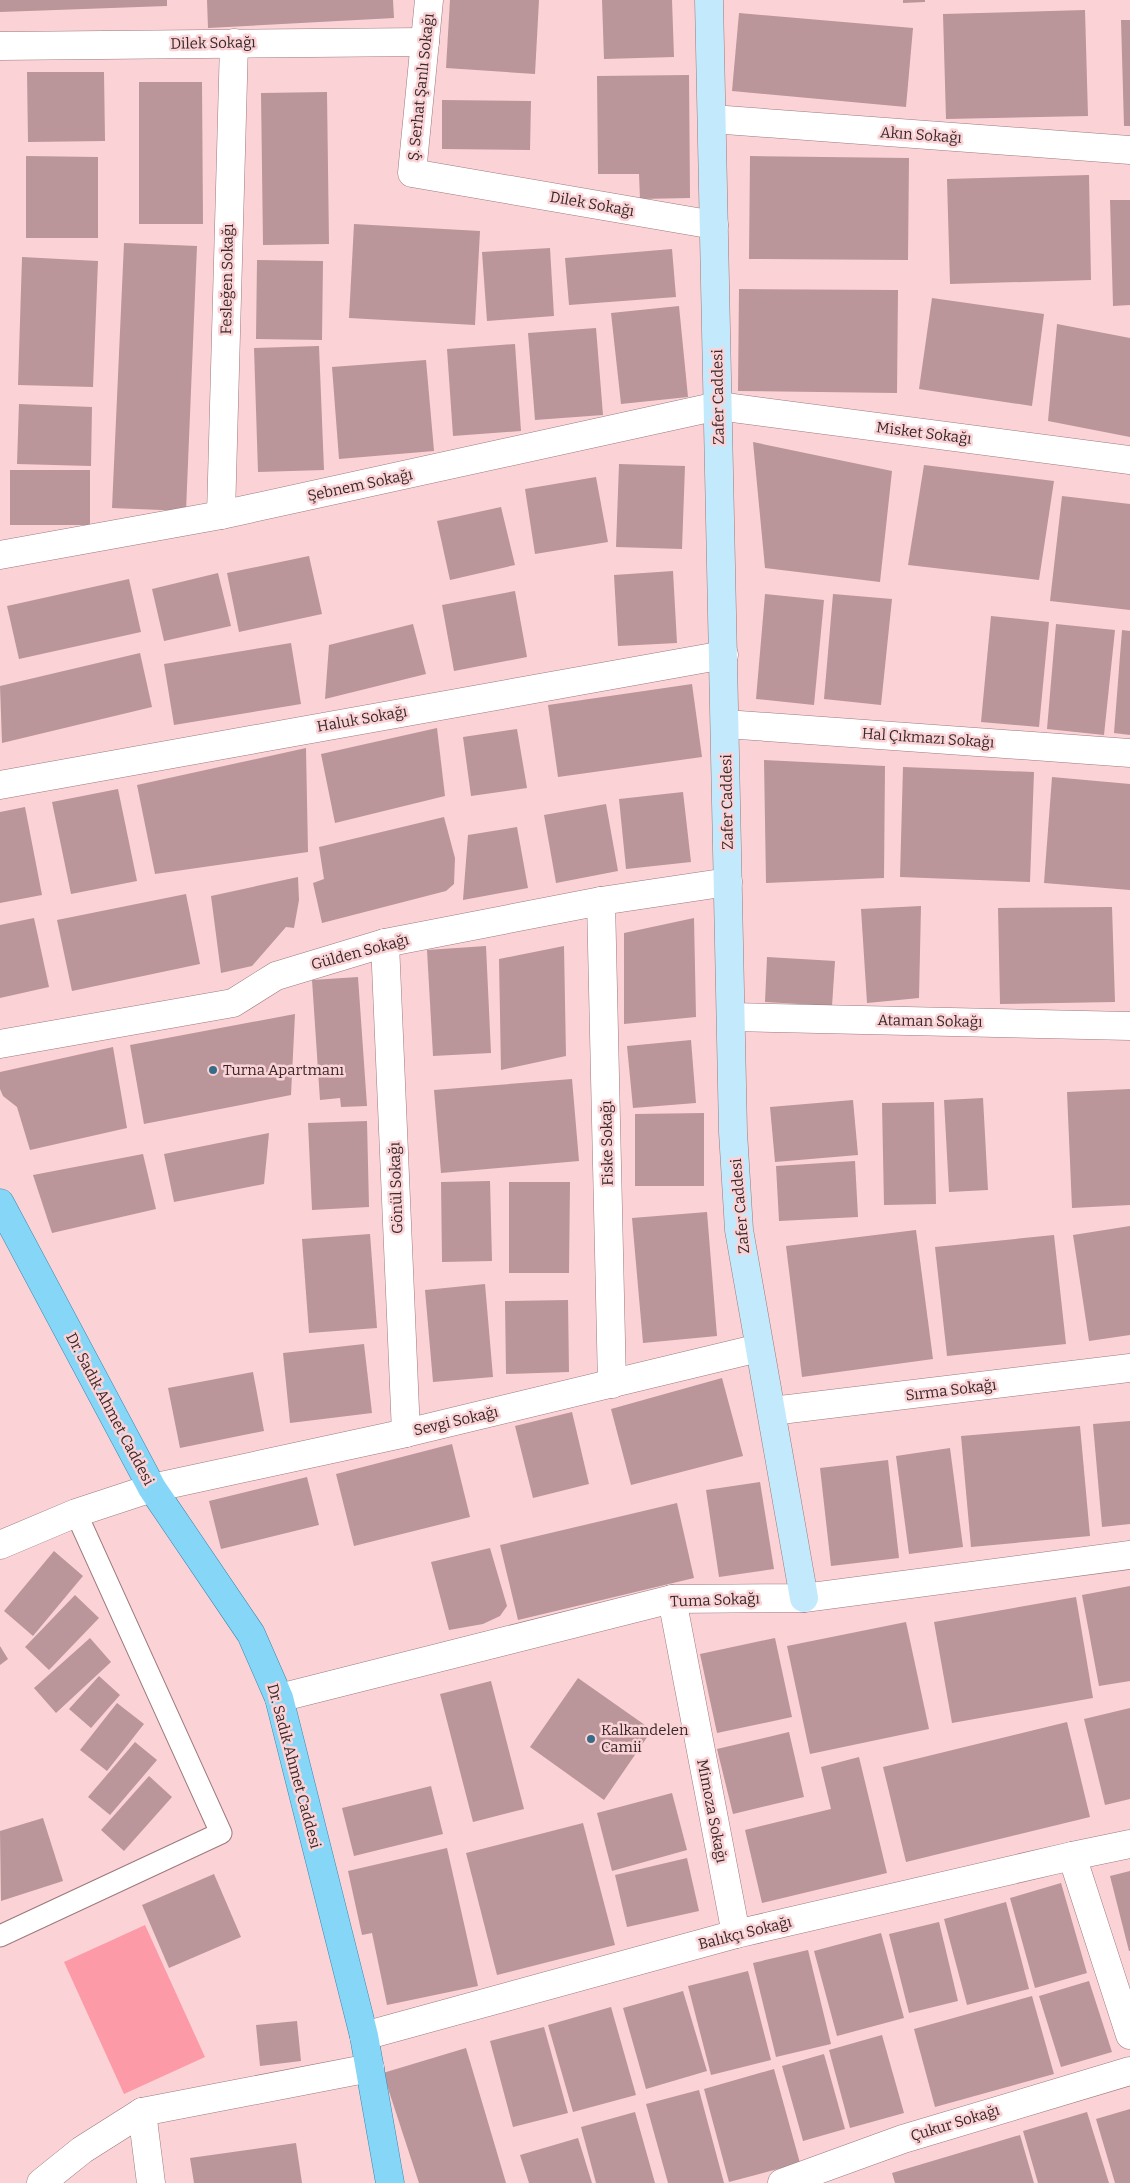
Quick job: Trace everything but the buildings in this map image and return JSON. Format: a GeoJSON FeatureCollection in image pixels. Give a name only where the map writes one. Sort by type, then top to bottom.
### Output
{"type":"FeatureCollection","features":[{"type":"Feature","properties":{"kind":"main road","name":"Dr. Sadık Ahmet Caddesi"},"geometry":{"type":"LineString","coordinates":[[0,1203],[152,1488],[252,1634],[279,1698],[364,2036],[390,2183]]}},
{"type":"Feature","properties":{"kind":"street","name":"Ş. Serhat Şanlı Sokağı"},"geometry":{"type":"LineString","coordinates":[[412,173],[429,0]]}},
{"type":"Feature","properties":{"kind":"street","name":"Zafer Caddesi"},"geometry":{"type":"LineString","coordinates":[[709,0],[731,1017],[739,1230],[804,1598]]}},
{"type":"Feature","properties":{"kind":"street","name":"Dilek Sokağı"},"geometry":{"type":"LineString","coordinates":[[0,46],[425,42]]}},
{"type":"Feature","properties":{"kind":"street","name":"Fesleğen Sokağı"},"geometry":{"type":"LineString","coordinates":[[221,515],[234,43]]}},
{"type":"Feature","properties":{"kind":"street","name":"Akın Sokağı"},"geometry":{"type":"LineString","coordinates":[[712,119],[1130,150]]}},
{"type":"Feature","properties":{"kind":"street","name":"Dilek Sokağı"},"geometry":{"type":"LineString","coordinates":[[412,173],[714,225]]}},
{"type":"Feature","properties":{"kind":"street","name":"Şebnem Sokağı"},"geometry":{"type":"LineString","coordinates":[[0,555],[221,515],[718,406]]}},
{"type":"Feature","properties":{"kind":"street","name":"Misket Sokağı"},"geometry":{"type":"LineString","coordinates":[[718,406],[1130,460]]}},
{"type":"Feature","properties":{"kind":"street","name":"Haluk Sokağı"},"geometry":{"type":"LineString","coordinates":[[0,785],[724,655]]}},
{"type":"Feature","properties":{"kind":"street","name":"Hal Çıkmazı Sokağı"},"geometry":{"type":"LineString","coordinates":[[725,724],[1130,753]]}},
{"type":"Feature","properties":{"kind":"street","name":"Gülden Sokağı"},"geometry":{"type":"LineString","coordinates":[[0,1044],[233,1003],[276,976],[385,944],[601,901],[728,882]]}},
{"type":"Feature","properties":{"kind":"street","name":"Fiske Sokağı"},"geometry":{"type":"LineString","coordinates":[[601,901],[612,1384]]}},
{"type":"Feature","properties":{"kind":"street","name":"Gönül Sokağı"},"geometry":{"type":"LineString","coordinates":[[385,944],[406,1433]]}},
{"type":"Feature","properties":{"kind":"street","name":"Ataman Sokağı"},"geometry":{"type":"LineString","coordinates":[[731,1017],[1130,1026]]}},
{"type":"Feature","properties":{"kind":"street","name":"Sevgi Sokağı"},"geometry":{"type":"LineString","coordinates":[[0,1545],[76,1513],[152,1488],[406,1433],[759,1348]]}},
{"type":"Feature","properties":{"kind":"street","name":"Sırma Sokağı"},"geometry":{"type":"LineString","coordinates":[[772,1411],[1130,1368]]}},
{"type":"Feature","properties":{"kind":"street","name":"Tuma Sokağı"},"geometry":{"type":"LineString","coordinates":[[279,1698],[672,1600],[804,1598],[1130,1555]]}},
{"type":"Feature","properties":{"kind":"street","name":"Mimoza Sokağı"},"geometry":{"type":"LineString","coordinates":[[672,1600],[736,1934]]}},
{"type":"Feature","properties":{"kind":"street","name":"Balıkçı Sokağı"},"geometry":{"type":"LineString","coordinates":[[364,2036],[736,1934],[1130,1844]]}},
{"type":"Feature","properties":{"kind":"street"},"geometry":{"type":"LineString","coordinates":[[1072,1856],[1130,2035]]}},
{"type":"Feature","properties":{"kind":"street"},"geometry":{"type":"LineString","coordinates":[[41,2183],[82,2150],[142,2112],[370,2068]]}},
{"type":"Feature","properties":{"kind":"street","name":"Çukur Sokağı"},"geometry":{"type":"LineString","coordinates":[[782,2183],[903,2139],[1130,2071]]}},
{"type":"Feature","properties":{"kind":"street"},"geometry":{"type":"LineString","coordinates":[[142,2112],[151,2183]]}},
{"type":"Feature","properties":{"kind":"lane"},"geometry":{"type":"LineString","coordinates":[[0,1936],[222,1833],[76,1513]]}},
{"type":"Feature","properties":{"kind":"shaded area"},"geometry":{"type":"Polygon","coordinates":[[[145,1925],[205,2057],[124,2094],[64,1962],[145,1925]]]}},
{"type":"Feature","properties":{"kind":"place","name":"Turna Apartmanı"},"geometry":{"type":"Point","coordinates":[213,1070]}},
{"type":"Feature","properties":{"kind":"place","name":"Kalkandelen Camii"},"geometry":{"type":"Point","coordinates":[591,1739]}}]}
